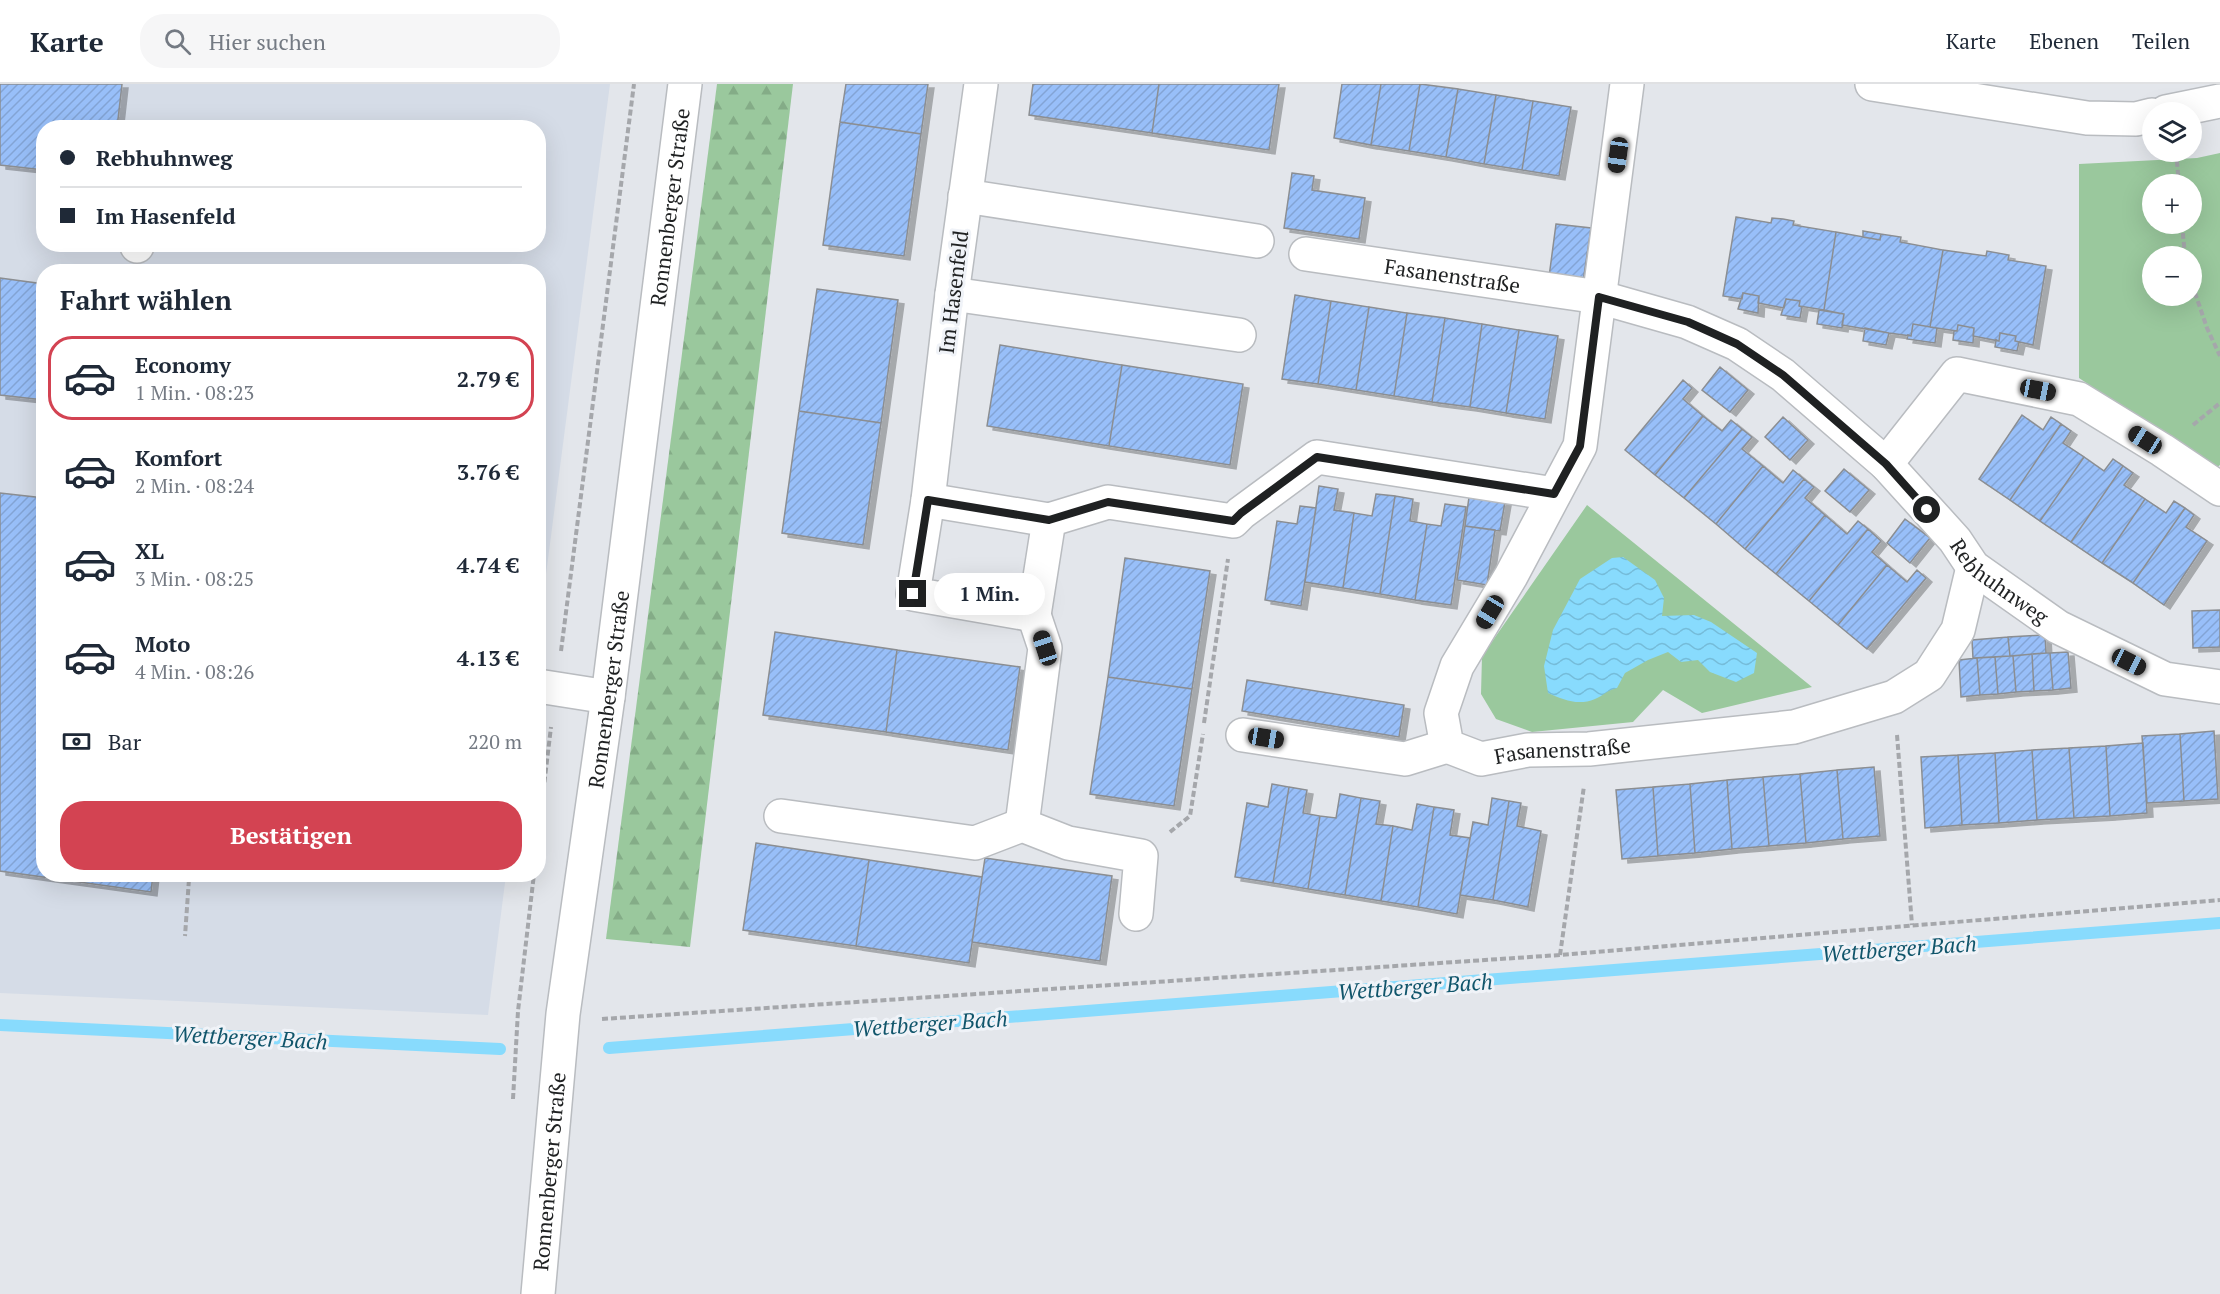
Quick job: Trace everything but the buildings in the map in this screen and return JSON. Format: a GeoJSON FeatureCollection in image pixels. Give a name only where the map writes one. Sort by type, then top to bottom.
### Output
{"type":"FeatureCollection","features":[{"type":"Feature","properties":{"kind":"street","name":"Ronnenberger Straße"},"geometry":{"type":"LineString","coordinates":[[538,1294],[563,1014],[608,697],[685,84]]}},
{"type":"Feature","properties":{"kind":"street","name":"Im Hasenfeld"},"geometry":{"type":"LineString","coordinates":[[981,84],[952,294],[928,500],[913,594],[1034,615]]}},
{"type":"Feature","properties":{"kind":"street"},"geometry":{"type":"LineString","coordinates":[[1243,735],[1405,759],[1447,746],[1441,712],[1457,666],[1511,576],[1580,446],[1627,84]]}},
{"type":"Feature","properties":{"kind":"street"},"geometry":{"type":"LineString","coordinates":[[1872,84],[2086,118],[2142,117]]}},
{"type":"Feature","properties":{"kind":"street"},"geometry":{"type":"LineString","coordinates":[[965,196],[1257,241]]}},
{"type":"Feature","properties":{"kind":"street","name":"Fasanenstraße"},"geometry":{"type":"LineString","coordinates":[[1306,254],[1599,297]]}},
{"type":"Feature","properties":{"kind":"street"},"geometry":{"type":"LineString","coordinates":[[952,294],[1239,335]]}},
{"type":"Feature","properties":{"kind":"street","name":"Rebhuhnweg"},"geometry":{"type":"LineString","coordinates":[[1599,297],[1688,322],[1737,344],[1783,375],[1886,464],[1954,540],[1973,567],[2058,627],[2165,679],[2220,687]]}},
{"type":"Feature","properties":{"kind":"street"},"geometry":{"type":"LineString","coordinates":[[1886,464],[1957,374],[2079,399],[2220,489]]}},
{"type":"Feature","properties":{"kind":"street"},"geometry":{"type":"LineString","coordinates":[[928,500],[1049,520],[1108,502],[1233,521],[1317,457],[1554,494]]}},
{"type":"Feature","properties":{"kind":"street"},"geometry":{"type":"LineString","coordinates":[[1022,825],[1045,648],[1034,615],[1049,520]]}},
{"type":"Feature","properties":{"kind":"street","name":"Fasanenstraße"},"geometry":{"type":"LineString","coordinates":[[1447,746],[1480,759],[1528,750],[1589,749],[1794,728],[1894,697],[1929,675],[1958,630],[1973,567]]}},
{"type":"Feature","properties":{"kind":"street"},"geometry":{"type":"LineString","coordinates":[[547,687],[608,697]]}},
{"type":"Feature","properties":{"kind":"street"},"geometry":{"type":"LineString","coordinates":[[781,816],[975,843],[1022,825],[1068,843],[1141,856],[1136,914]]}},
{"type":"Feature","properties":{"kind":"path"},"geometry":{"type":"LineString","coordinates":[[546,704],[634,84]]}},
{"type":"Feature","properties":{"kind":"path"},"geometry":{"type":"LineString","coordinates":[[2200,306],[2220,356]]}},
{"type":"Feature","properties":{"kind":"path"},"geometry":{"type":"LineString","coordinates":[[1141,856],[1190,816],[1233,521]]}},
{"type":"Feature","properties":{"kind":"path"},"geometry":{"type":"LineString","coordinates":[[1894,697],[1912,926]]}},
{"type":"Feature","properties":{"kind":"path"},"geometry":{"type":"LineString","coordinates":[[1560,955],[1589,749]]}},
{"type":"Feature","properties":{"kind":"path"},"geometry":{"type":"LineString","coordinates":[[185,936],[189,882]]}},
{"type":"Feature","properties":{"kind":"path"},"geometry":{"type":"LineString","coordinates":[[517,1044],[518,1011],[533,882]]}},
{"type":"Feature","properties":{"kind":"path"},"geometry":{"type":"LineString","coordinates":[[518,1011],[604,1019],[1560,955],[2220,900]]}},
{"type":"Feature","properties":{"kind":"shaded area"},"geometry":{"type":"Polygon","coordinates":[[[0,84],[610,84],[546,574],[546,264],[36,264],[36,882],[505,882],[488,1015],[0,993],[0,84]]]}},
{"type":"Feature","properties":{"kind":"green space"},"geometry":{"type":"Polygon","coordinates":[[[717,84],[793,84],[690,947],[606,939],[717,84]]]}},
{"type":"Feature","properties":{"kind":"green space"},"geometry":{"type":"Polygon","coordinates":[[[2220,153],[2220,465],[2215,469],[2079,378],[2079,164],[2142,161],[2202,162],[2202,157],[2220,153]]]}},
{"type":"Feature","properties":{"kind":"green space"},"geometry":{"type":"Polygon","coordinates":[[[1587,505],[1812,687],[1702,713],[1663,690],[1633,722],[1532,732],[1496,719],[1481,694],[1482,656],[1587,505]]]}},
{"type":"Feature","properties":{"kind":"water"},"geometry":{"type":"Polygon","coordinates":[[[1623,557],[1655,580],[1664,598],[1662,616],[1694,615],[1711,622],[1757,653],[1754,673],[1736,682],[1710,672],[1698,660],[1681,662],[1668,652],[1625,673],[1617,688],[1595,699],[1577,702],[1548,693],[1544,666],[1553,630],[1580,579],[1612,558],[1623,557]]]}},
{"type":"Feature","properties":{"kind":"waterway","name":"Wettberger Bach"},"geometry":{"type":"LineString","coordinates":[[609,1048],[2220,923]]}},
{"type":"Feature","properties":{"kind":"waterway","name":"Wettberger Bach"},"geometry":{"type":"LineString","coordinates":[[0,1025],[500,1049]]}},
{"type":"Feature","properties":{"kind":"route"},"geometry":{"type":"LineString","coordinates":[[913,594],[928,500],[1049,520],[1108,502],[1233,521],[1317,457],[1554,494],[1580,446],[1599,297],[1688,322],[1737,344],[1783,375],[1886,464],[1927,510]]}}]}
